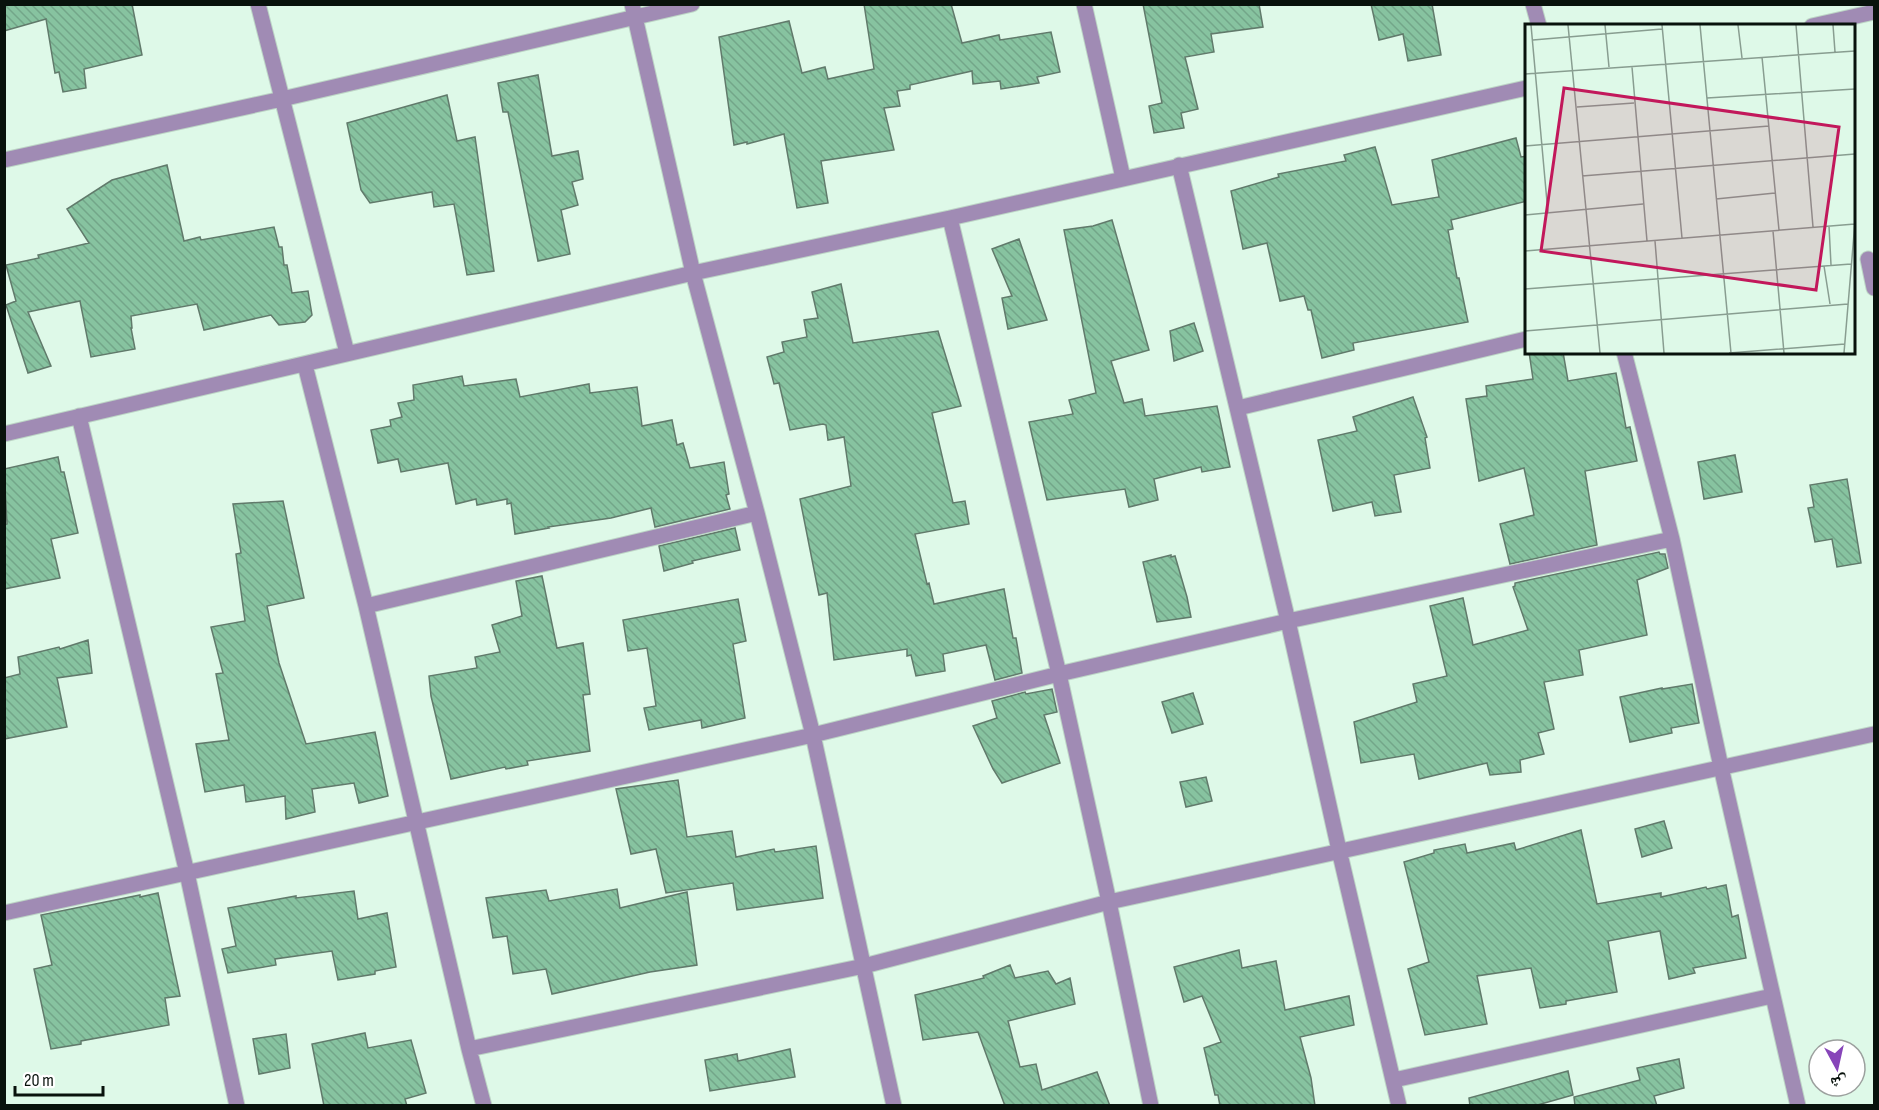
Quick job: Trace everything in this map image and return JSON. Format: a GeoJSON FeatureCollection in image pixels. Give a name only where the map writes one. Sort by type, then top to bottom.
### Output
{"type":"FeatureCollection","features":[{"type":"Feature","properties":{"kind":"street"},"geometry":{"type":"LineString","coordinates":[[258,4],[347,353]]}},
{"type":"Feature","properties":{"kind":"street"},"geometry":{"type":"LineString","coordinates":[[4,160],[282,99],[633,11],[692,4]]}},
{"type":"Feature","properties":{"kind":"street"},"geometry":{"type":"LineString","coordinates":[[1084,4],[1123,178]]}},
{"type":"Feature","properties":{"kind":"street"},"geometry":{"type":"LineString","coordinates":[[1533,4],[1538,24]]}},
{"type":"Feature","properties":{"kind":"street"},"geometry":{"type":"LineString","coordinates":[[633,11],[693,273],[813,735],[894,1106]]}},
{"type":"Feature","properties":{"kind":"street"},"geometry":{"type":"LineString","coordinates":[[1821,24],[1875,12]]}},
{"type":"Feature","properties":{"kind":"street"},"geometry":{"type":"LineString","coordinates":[[4,434],[693,273],[950,218],[1525,88]]}},
{"type":"Feature","properties":{"kind":"street"},"geometry":{"type":"LineString","coordinates":[[1179,165],[1288,621],[1399,1106]]}},
{"type":"Feature","properties":{"kind":"street"},"geometry":{"type":"LineString","coordinates":[[950,218],[1059,674],[1151,1106]]}},
{"type":"Feature","properties":{"kind":"street"},"geometry":{"type":"LineString","coordinates":[[1865,260],[1875,288]]}},
{"type":"Feature","properties":{"kind":"street"},"geometry":{"type":"LineString","coordinates":[[1238,408],[1525,339]]}},
{"type":"Feature","properties":{"kind":"street"},"geometry":{"type":"LineString","coordinates":[[1625,354],[1672,539],[1798,1106]]}},
{"type":"Feature","properties":{"kind":"street"},"geometry":{"type":"LineString","coordinates":[[305,365],[366,606],[484,1106]]}},
{"type":"Feature","properties":{"kind":"street"},"geometry":{"type":"LineString","coordinates":[[79,416],[187,873],[237,1106]]}},
{"type":"Feature","properties":{"kind":"street"},"geometry":{"type":"LineString","coordinates":[[366,606],[757,513]]}},
{"type":"Feature","properties":{"kind":"street"},"geometry":{"type":"LineString","coordinates":[[4,913],[813,735],[1059,674],[1288,621],[1672,539]]}},
{"type":"Feature","properties":{"kind":"street"},"geometry":{"type":"LineString","coordinates":[[469,1049],[864,966],[1109,902],[1875,734]]}},
{"type":"Feature","properties":{"kind":"street"},"geometry":{"type":"LineString","coordinates":[[1394,1080],[1772,996]]}},
{"type":"Feature","properties":{"kind":"building"},"geometry":{"type":"Polygon","coordinates":[[[4,4],[132,4],[142,55],[84,69],[86,88],[63,92],[59,72],[55,73],[46,19],[4,31],[4,4]]]}},
{"type":"Feature","properties":{"kind":"building"},"geometry":{"type":"Polygon","coordinates":[[[864,4],[951,4],[962,43],[999,35],[1000,40],[1051,32],[1060,72],[1037,77],[1039,83],[1001,89],[1000,81],[973,84],[972,71],[910,85],[910,89],[897,91],[900,106],[884,108],[894,150],[821,161],[828,203],[797,208],[784,134],[747,144],[747,142],[734,145],[719,37],[789,21],[802,73],[825,67],[828,79],[874,69],[864,4]]]}},
{"type":"Feature","properties":{"kind":"building"},"geometry":{"type":"Polygon","coordinates":[[[1143,4],[1259,4],[1263,27],[1211,34],[1214,52],[1185,57],[1198,109],[1181,113],[1184,128],[1154,133],[1149,106],[1162,103],[1143,4]]]}},
{"type":"Feature","properties":{"kind":"building"},"geometry":{"type":"Polygon","coordinates":[[[1371,4],[1432,4],[1441,55],[1408,61],[1403,34],[1379,40],[1371,4]]]}},
{"type":"Feature","properties":{"kind":"building"},"geometry":{"type":"Polygon","coordinates":[[[538,75],[552,156],[578,151],[583,179],[572,182],[578,205],[561,210],[570,254],[538,261],[508,112],[503,112],[498,83],[538,75]]]}},
{"type":"Feature","properties":{"kind":"building"},"geometry":{"type":"Polygon","coordinates":[[[447,95],[457,141],[475,137],[494,271],[467,275],[454,204],[434,207],[432,192],[370,203],[361,190],[347,123],[447,95]]]}},
{"type":"Feature","properties":{"kind":"building"},"geometry":{"type":"Polygon","coordinates":[[[1516,138],[1521,157],[1525,156],[1525,202],[1451,220],[1453,229],[1448,230],[1468,322],[1353,343],[1354,350],[1322,358],[1311,310],[1308,310],[1304,296],[1280,301],[1267,243],[1243,249],[1231,191],[1279,177],[1278,174],[1346,161],[1344,155],[1375,147],[1392,205],[1439,197],[1432,160],[1516,138]]]}},
{"type":"Feature","properties":{"kind":"building"},"geometry":{"type":"Polygon","coordinates":[[[167,165],[184,241],[274,227],[279,247],[282,247],[284,265],[287,265],[292,293],[308,291],[312,315],[305,322],[279,325],[271,315],[204,330],[197,304],[131,316],[135,349],[91,357],[80,301],[28,312],[51,366],[28,373],[6,305],[16,301],[6,265],[89,243],[67,209],[112,180],[167,165]]]}},
{"type":"Feature","properties":{"kind":"building"},"geometry":{"type":"Polygon","coordinates":[[[1112,220],[1149,350],[1111,361],[1124,403],[1142,399],[1145,416],[1217,406],[1230,467],[1202,472],[1201,467],[1154,479],[1158,500],[1129,507],[1125,489],[1047,500],[1029,422],[1073,414],[1069,400],[1096,393],[1064,230],[1093,226],[1112,220]]]}},
{"type":"Feature","properties":{"kind":"building"},"geometry":{"type":"Polygon","coordinates":[[[1019,239],[1047,320],[1008,329],[1002,298],[1012,296],[992,249],[1019,239]]]}},
{"type":"Feature","properties":{"kind":"building"},"geometry":{"type":"Polygon","coordinates":[[[841,284],[853,343],[938,331],[961,406],[932,413],[953,503],[965,501],[969,524],[915,534],[927,584],[929,583],[934,604],[1004,589],[1022,673],[995,680],[986,645],[943,654],[945,671],[916,676],[911,655],[907,656],[907,649],[834,660],[827,593],[819,595],[800,499],[851,486],[844,437],[828,440],[826,425],[823,424],[790,430],[779,383],[774,384],[767,357],[784,352],[782,342],[807,337],[804,320],[818,318],[812,292],[841,284]]]}},
{"type":"Feature","properties":{"kind":"building"},"geometry":{"type":"Polygon","coordinates":[[[1194,323],[1203,351],[1174,361],[1170,331],[1194,323]]]}},
{"type":"Feature","properties":{"kind":"building"},"geometry":{"type":"Polygon","coordinates":[[[1529,354],[1563,354],[1568,381],[1616,373],[1626,428],[1630,427],[1637,461],[1585,471],[1597,545],[1510,564],[1500,524],[1534,515],[1524,468],[1479,481],[1466,399],[1487,396],[1486,386],[1533,379],[1529,354]]]}},
{"type":"Feature","properties":{"kind":"building"},"geometry":{"type":"Polygon","coordinates":[[[462,376],[464,386],[516,379],[520,397],[589,384],[590,393],[637,387],[642,426],[672,420],[677,445],[683,443],[690,468],[724,462],[729,494],[726,495],[730,509],[655,527],[651,508],[611,518],[515,534],[511,503],[507,504],[507,499],[477,505],[476,499],[456,504],[448,463],[401,472],[398,459],[378,463],[371,430],[391,426],[390,420],[402,417],[398,403],[414,400],[413,385],[462,376]]]}},
{"type":"Feature","properties":{"kind":"building"},"geometry":{"type":"Polygon","coordinates":[[[1413,397],[1427,437],[1425,438],[1430,468],[1394,475],[1401,512],[1375,516],[1372,502],[1333,511],[1318,440],[1357,431],[1353,417],[1413,397]]]}},
{"type":"Feature","properties":{"kind":"building"},"geometry":{"type":"Polygon","coordinates":[[[1735,455],[1742,492],[1704,499],[1698,462],[1735,455]]]}},
{"type":"Feature","properties":{"kind":"building"},"geometry":{"type":"Polygon","coordinates":[[[58,457],[61,472],[64,472],[78,533],[51,539],[60,578],[4,589],[4,525],[7,524],[4,469],[58,457]]]}},
{"type":"Feature","properties":{"kind":"building"},"geometry":{"type":"Polygon","coordinates":[[[1847,479],[1861,563],[1837,567],[1832,539],[1815,542],[1808,508],[1814,507],[1810,485],[1847,479]]]}},
{"type":"Feature","properties":{"kind":"building"},"geometry":{"type":"Polygon","coordinates":[[[283,501],[304,598],[267,606],[279,663],[306,744],[375,732],[388,796],[359,803],[354,783],[312,789],[315,812],[286,819],[285,796],[246,802],[244,785],[205,792],[196,744],[229,740],[216,674],[223,673],[211,627],[245,621],[236,554],[241,553],[233,504],[283,501]]]}},
{"type":"Feature","properties":{"kind":"building"},"geometry":{"type":"Polygon","coordinates":[[[735,528],[740,550],[692,561],[693,563],[664,571],[659,546],[735,528]]]}},
{"type":"Feature","properties":{"kind":"building"},"geometry":{"type":"Polygon","coordinates":[[[1659,552],[1665,554],[1668,568],[1637,580],[1647,635],[1579,650],[1583,675],[1544,682],[1554,729],[1538,733],[1544,754],[1520,760],[1521,772],[1490,775],[1487,763],[1419,779],[1414,754],[1361,763],[1354,722],[1417,702],[1413,684],[1447,676],[1430,606],[1463,598],[1473,645],[1528,630],[1513,587],[1515,583],[1659,552]]]}},
{"type":"Feature","properties":{"kind":"building"},"geometry":{"type":"Polygon","coordinates":[[[1171,555],[1171,557],[1175,556],[1191,617],[1157,622],[1143,562],[1171,555]]]}},
{"type":"Feature","properties":{"kind":"building"},"geometry":{"type":"Polygon","coordinates":[[[542,576],[557,648],[583,643],[590,694],[583,695],[590,751],[527,761],[528,765],[506,769],[505,767],[451,779],[431,696],[429,676],[477,668],[475,657],[500,652],[492,625],[522,616],[516,581],[542,576]]]}},
{"type":"Feature","properties":{"kind":"building"},"geometry":{"type":"Polygon","coordinates":[[[738,599],[746,641],[733,644],[745,718],[702,728],[701,720],[649,730],[644,708],[656,706],[647,648],[628,651],[623,620],[738,599]]]}},
{"type":"Feature","properties":{"kind":"building"},"geometry":{"type":"Polygon","coordinates":[[[88,640],[92,673],[57,678],[67,727],[4,739],[4,678],[20,674],[18,657],[59,647],[60,649],[88,640]]]}},
{"type":"Feature","properties":{"kind":"building"},"geometry":{"type":"Polygon","coordinates":[[[1692,684],[1699,723],[1671,728],[1672,733],[1630,742],[1620,697],[1692,684]]]}},
{"type":"Feature","properties":{"kind":"building"},"geometry":{"type":"Polygon","coordinates":[[[1052,689],[1057,712],[1044,715],[1060,763],[1002,783],[973,726],[997,718],[992,701],[1025,692],[1026,694],[1052,689]]]}},
{"type":"Feature","properties":{"kind":"building"},"geometry":{"type":"Polygon","coordinates":[[[1193,693],[1203,724],[1172,733],[1162,702],[1193,693]]]}},
{"type":"Feature","properties":{"kind":"building"},"geometry":{"type":"Polygon","coordinates":[[[1206,777],[1212,801],[1186,807],[1180,782],[1206,777]]]}},
{"type":"Feature","properties":{"kind":"building"},"geometry":{"type":"Polygon","coordinates":[[[678,780],[687,837],[732,831],[736,857],[774,849],[775,852],[816,846],[823,898],[737,910],[733,883],[666,893],[656,849],[631,854],[616,789],[678,780]]]}},
{"type":"Feature","properties":{"kind":"building"},"geometry":{"type":"Polygon","coordinates":[[[1664,821],[1672,848],[1642,857],[1635,829],[1664,821]]]}},
{"type":"Feature","properties":{"kind":"building"},"geometry":{"type":"Polygon","coordinates":[[[1581,830],[1597,904],[1661,893],[1661,897],[1726,885],[1732,917],[1738,915],[1746,958],[1693,968],[1695,973],[1669,979],[1660,931],[1608,941],[1617,992],[1540,1008],[1531,968],[1477,976],[1487,1024],[1425,1035],[1408,969],[1429,962],[1404,862],[1434,853],[1434,850],[1465,844],[1467,853],[1514,843],[1516,850],[1581,830]]]}},
{"type":"Feature","properties":{"kind":"building"},"geometry":{"type":"Polygon","coordinates":[[[617,889],[620,908],[687,892],[697,965],[650,972],[552,994],[546,969],[513,974],[507,936],[493,938],[486,898],[546,890],[549,901],[617,889]]]}},
{"type":"Feature","properties":{"kind":"building"},"geometry":{"type":"Polygon","coordinates":[[[354,891],[358,919],[387,913],[396,967],[375,971],[375,974],[338,980],[332,951],[275,959],[276,965],[228,973],[222,949],[236,946],[228,908],[296,896],[296,898],[354,891]]]}},
{"type":"Feature","properties":{"kind":"building"},"geometry":{"type":"Polygon","coordinates":[[[158,893],[180,996],[165,998],[169,1025],[81,1041],[81,1044],[51,1049],[34,969],[52,965],[41,915],[158,893]]]}},
{"type":"Feature","properties":{"kind":"building"},"geometry":{"type":"Polygon","coordinates":[[[1239,950],[1242,968],[1276,961],[1285,1010],[1349,996],[1354,1025],[1300,1037],[1311,1078],[1315,1106],[1220,1106],[1218,1095],[1215,1095],[1204,1048],[1221,1042],[1202,996],[1184,1002],[1174,967],[1239,950]]]}},
{"type":"Feature","properties":{"kind":"building"},"geometry":{"type":"Polygon","coordinates":[[[1010,965],[1015,978],[1048,971],[1056,984],[1070,978],[1075,1004],[1008,1021],[1020,1067],[1036,1064],[1042,1090],[1097,1072],[1110,1106],[1005,1106],[978,1032],[923,1040],[915,995],[984,978],[983,976],[1010,965]]]}},
{"type":"Feature","properties":{"kind":"building"},"geometry":{"type":"Polygon","coordinates":[[[365,1033],[368,1048],[411,1040],[426,1093],[405,1099],[407,1106],[324,1106],[312,1044],[365,1033]]]}},
{"type":"Feature","properties":{"kind":"building"},"geometry":{"type":"Polygon","coordinates":[[[286,1034],[290,1068],[259,1074],[253,1039],[286,1034]]]}},
{"type":"Feature","properties":{"kind":"building"},"geometry":{"type":"Polygon","coordinates":[[[790,1049],[795,1077],[710,1091],[705,1060],[737,1054],[738,1061],[790,1049]]]}},
{"type":"Feature","properties":{"kind":"building"},"geometry":{"type":"Polygon","coordinates":[[[1679,1059],[1684,1088],[1654,1096],[1657,1106],[1575,1106],[1574,1097],[1640,1080],[1637,1068],[1679,1059]]]}},
{"type":"Feature","properties":{"kind":"building"},"geometry":{"type":"Polygon","coordinates":[[[1568,1071],[1573,1095],[1534,1106],[1470,1106],[1469,1098],[1568,1071]]]}}]}
